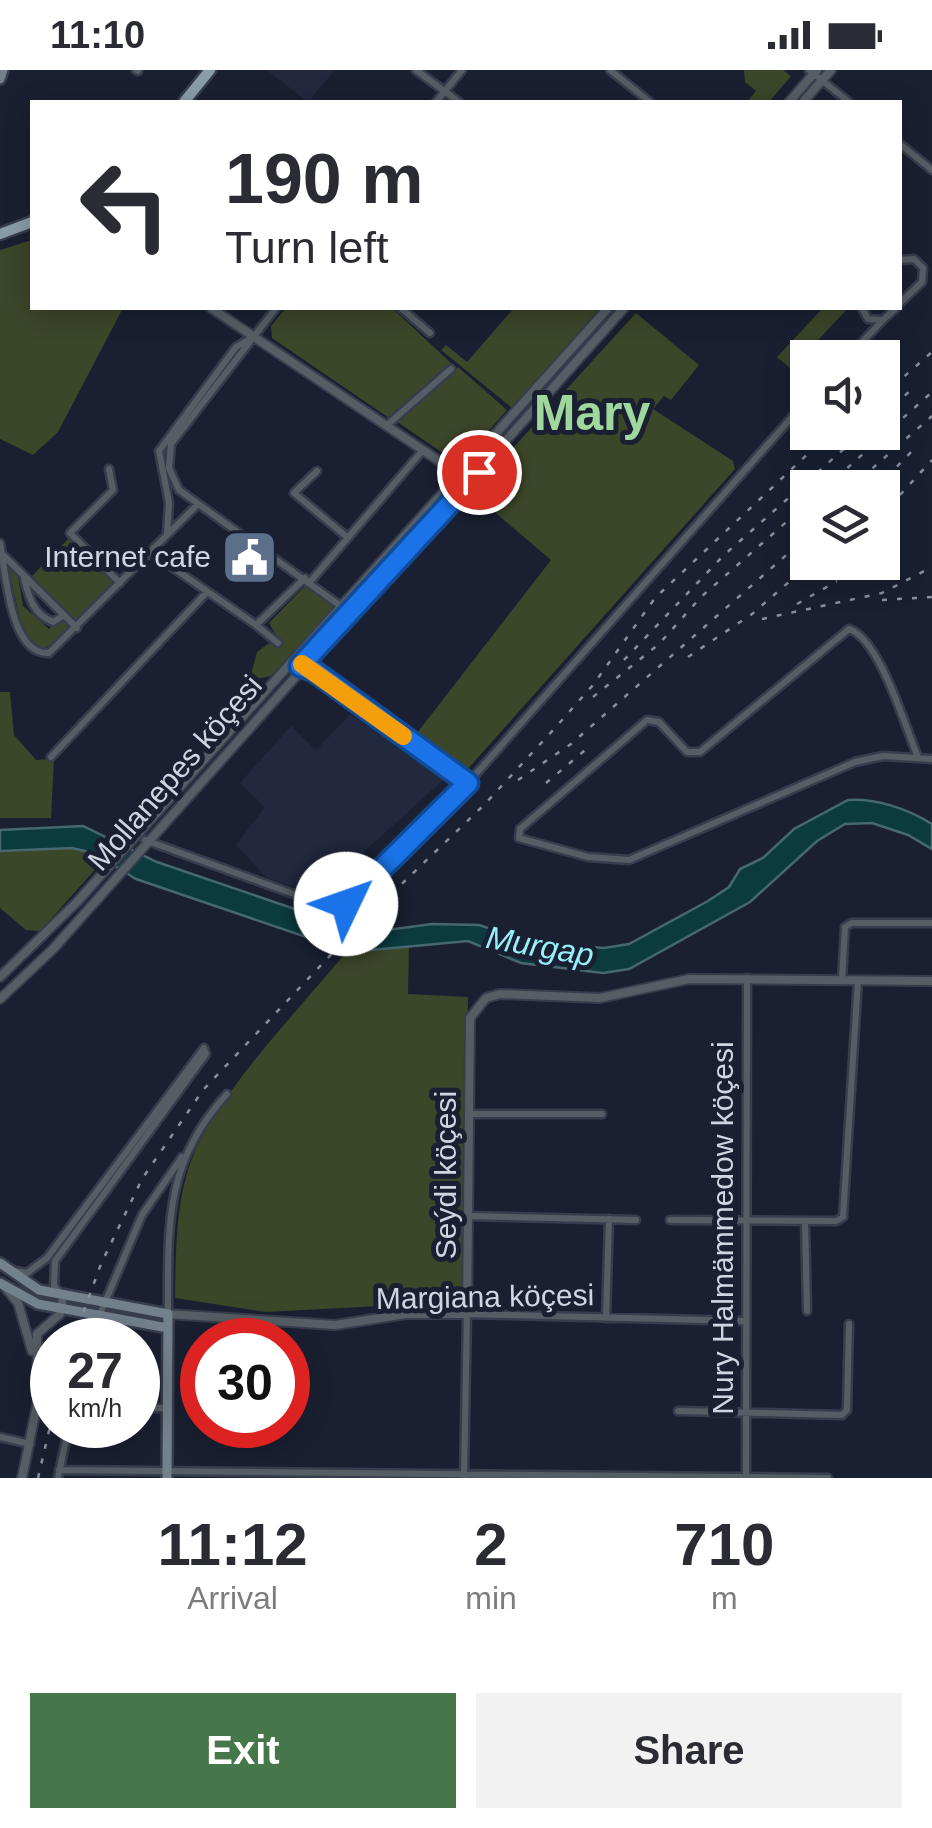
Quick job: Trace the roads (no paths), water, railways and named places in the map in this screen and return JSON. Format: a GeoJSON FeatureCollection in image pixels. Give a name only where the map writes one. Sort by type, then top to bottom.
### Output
{"type":"FeatureCollection","features":[{"type":"Feature","properties":{"kind":"main road"},"geometry":{"type":"LineString","coordinates":[[0,79],[4,70]]}},
{"type":"Feature","properties":{"kind":"main road"},"geometry":{"type":"LineString","coordinates":[[186,100],[210,70]]}},
{"type":"Feature","properties":{"kind":"main road"},"geometry":{"type":"LineString","coordinates":[[0,234],[30,223]]}},
{"type":"Feature","properties":{"kind":"main road"},"geometry":{"type":"LineString","coordinates":[[3,1266],[39,1290],[63,1297],[168,1314],[167,1475]]}},
{"type":"Feature","properties":{"kind":"main road"},"geometry":{"type":"LineString","coordinates":[[2,1284],[38,1304],[168,1328]]}},
{"type":"Feature","properties":{"kind":"street"},"geometry":{"type":"LineString","coordinates":[[416,70],[455,100]]}},
{"type":"Feature","properties":{"kind":"street"},"geometry":{"type":"LineString","coordinates":[[438,100],[462,70]]}},
{"type":"Feature","properties":{"kind":"street"},"geometry":{"type":"LineString","coordinates":[[610,70],[648,100]]}},
{"type":"Feature","properties":{"kind":"street"},"geometry":{"type":"LineString","coordinates":[[805,100],[831,70]]}},
{"type":"Feature","properties":{"kind":"street"},"geometry":{"type":"LineString","coordinates":[[790,100],[813,71],[847,100]]}},
{"type":"Feature","properties":{"kind":"street"},"geometry":{"type":"LineString","coordinates":[[902,146],[932,170]]}},
{"type":"Feature","properties":{"kind":"street"},"geometry":{"type":"LineString","coordinates":[[902,260],[914,259],[923,268],[922,282]]}},
{"type":"Feature","properties":{"kind":"street"},"geometry":{"type":"LineString","coordinates":[[902,301],[932,273]]}},
{"type":"Feature","properties":{"kind":"street"},"geometry":{"type":"LineString","coordinates":[[214,310],[471,482]]}},
{"type":"Feature","properties":{"kind":"street"},"geometry":{"type":"LineString","coordinates":[[274,310],[171,444],[167,456],[173,483],[347,609]]}},
{"type":"Feature","properties":{"kind":"street"},"geometry":{"type":"LineString","coordinates":[[403,310],[430,332]]}},
{"type":"Feature","properties":{"kind":"street","name":"Mollanepes köçesi"},"geometry":{"type":"LineString","coordinates":[[0,977],[78,902],[100,875],[139,842],[300,666],[606,310]]}},
{"type":"Feature","properties":{"kind":"street","name":"Mollanepes köçesi"},"geometry":{"type":"LineString","coordinates":[[0,1000],[86,908],[139,842],[347,609],[471,482],[622,310]]}},
{"type":"Feature","properties":{"kind":"street"},"geometry":{"type":"LineString","coordinates":[[863,310],[868,319],[882,320]]}},
{"type":"Feature","properties":{"kind":"street"},"geometry":{"type":"LineString","coordinates":[[864,340],[893,310]]}},
{"type":"Feature","properties":{"kind":"street"},"geometry":{"type":"LineString","coordinates":[[166,534],[169,504],[159,450],[236,347],[253,336]]}},
{"type":"Feature","properties":{"kind":"street"},"geometry":{"type":"LineString","coordinates":[[386,426],[451,369]]}},
{"type":"Feature","properties":{"kind":"street"},"geometry":{"type":"LineString","coordinates":[[139,842],[338,906],[353,900],[468,783],[790,419]]}},
{"type":"Feature","properties":{"kind":"street"},"geometry":{"type":"LineString","coordinates":[[256,625],[307,580],[423,450]]}},
{"type":"Feature","properties":{"kind":"street"},"geometry":{"type":"LineString","coordinates":[[109,469],[113,490],[70,533],[120,583]]}},
{"type":"Feature","properties":{"kind":"street"},"geometry":{"type":"LineString","coordinates":[[317,471],[295,491],[296,498],[346,538]]}},
{"type":"Feature","properties":{"kind":"street"},"geometry":{"type":"LineString","coordinates":[[0,543],[22,643],[49,653],[198,504]]}},
{"type":"Feature","properties":{"kind":"street"},"geometry":{"type":"LineString","coordinates":[[150,552],[278,642]]}},
{"type":"Feature","properties":{"kind":"street"},"geometry":{"type":"LineString","coordinates":[[2,554],[77,628]]}},
{"type":"Feature","properties":{"kind":"street"},"geometry":{"type":"LineString","coordinates":[[24,576],[38,613],[53,622],[64,616]]}},
{"type":"Feature","properties":{"kind":"street"},"geometry":{"type":"LineString","coordinates":[[51,756],[206,592]]}},
{"type":"Feature","properties":{"kind":"street"},"geometry":{"type":"LineString","coordinates":[[918,757],[881,668],[868,645],[849,628],[700,752],[687,752],[659,722],[647,720],[520,829],[519,838],[525,843],[588,856],[629,860],[854,762],[883,756],[932,759]]}},
{"type":"Feature","properties":{"kind":"street"},"geometry":{"type":"LineString","coordinates":[[300,666],[314,671],[468,783]]}},
{"type":"Feature","properties":{"kind":"street"},"geometry":{"type":"LineString","coordinates":[[78,902],[86,908]]}},
{"type":"Feature","properties":{"kind":"street"},"geometry":{"type":"LineString","coordinates":[[842,980],[845,927],[852,923],[932,923]]}},
{"type":"Feature","properties":{"kind":"street"},"geometry":{"type":"LineString","coordinates":[[747,978],[932,980]]}},
{"type":"Feature","properties":{"kind":"street","name":"Seýdi köçesi"},"geometry":{"type":"LineString","coordinates":[[464,1477],[470,1018],[486,998],[500,994],[600,998],[663,981],[747,978]]}},
{"type":"Feature","properties":{"kind":"street","name":"Nury Halmämmedow köçesi"},"geometry":{"type":"LineString","coordinates":[[746,1477],[747,978]]}},
{"type":"Feature","properties":{"kind":"street"},"geometry":{"type":"LineString","coordinates":[[670,1220],[836,1221],[845,1209],[858,980]]}},
{"type":"Feature","properties":{"kind":"street"},"geometry":{"type":"LineString","coordinates":[[3,1266],[27,1273],[38,1268],[116,1171],[206,1054],[204,1048],[116,1171],[55,1261],[54,1286],[63,1297],[61,1309],[52,1318]]}},
{"type":"Feature","properties":{"kind":"street"},"geometry":{"type":"LineString","coordinates":[[168,1314],[168,1223],[186,1152],[198,1125],[227,1094]]}},
{"type":"Feature","properties":{"kind":"street"},"geometry":{"type":"LineString","coordinates":[[469,1114],[602,1114]]}},
{"type":"Feature","properties":{"kind":"street"},"geometry":{"type":"LineString","coordinates":[[95,1318],[142,1215],[186,1152]]}},
{"type":"Feature","properties":{"kind":"street"},"geometry":{"type":"LineString","coordinates":[[468,1216],[636,1220]]}},
{"type":"Feature","properties":{"kind":"street"},"geometry":{"type":"LineString","coordinates":[[606,1318],[608,1219]]}},
{"type":"Feature","properties":{"kind":"street"},"geometry":{"type":"LineString","coordinates":[[805,1221],[807,1311]]}},
{"type":"Feature","properties":{"kind":"street"},"geometry":{"type":"LineString","coordinates":[[2,1284],[18,1303],[30,1342]]}},
{"type":"Feature","properties":{"kind":"street","name":"Margiana köçesi"},"geometry":{"type":"LineString","coordinates":[[168,1314],[335,1325],[406,1314],[744,1321]]}},
{"type":"Feature","properties":{"kind":"street"},"geometry":{"type":"LineString","coordinates":[[678,1411],[842,1414],[847,1410],[849,1324]]}},
{"type":"Feature","properties":{"kind":"street"},"geometry":{"type":"LineString","coordinates":[[160,1408],[168,1408]]}},
{"type":"Feature","properties":{"kind":"street"},"geometry":{"type":"LineString","coordinates":[[0,1438],[30,1444],[22,1478]]}},
{"type":"Feature","properties":{"kind":"street"},"geometry":{"type":"LineString","coordinates":[[64,1448],[58,1474],[828,1478]]}},
{"type":"Feature","properties":{"kind":"water","name":"Murgap"},"geometry":{"type":"Polygon","coordinates":[[[848,800],[892,806],[932,824],[932,849],[908,835],[872,823],[845,824],[817,841],[750,902],[629,969],[603,973],[521,963],[468,941],[350,952],[136,879],[94,853],[72,848],[0,851],[0,830],[83,826],[157,862],[365,933],[432,924],[479,925],[532,942],[604,948],[629,944],[708,901],[729,887],[740,869],[763,858],[794,829],[848,800]]]}},
{"type":"Feature","properties":{"kind":"railway"},"geometry":{"type":"LineString","coordinates":[[900,380],[932,352]]}},
{"type":"Feature","properties":{"kind":"railway"},"geometry":{"type":"LineString","coordinates":[[900,400],[910,391]]}},
{"type":"Feature","properties":{"kind":"railway"},"geometry":{"type":"LineString","coordinates":[[845,470],[932,392]]}},
{"type":"Feature","properties":{"kind":"railway"},"geometry":{"type":"LineString","coordinates":[[870,470],[932,416]]}},
{"type":"Feature","properties":{"kind":"railway"},"geometry":{"type":"LineString","coordinates":[[894,470],[917,446]]}},
{"type":"Feature","properties":{"kind":"railway"},"geometry":{"type":"LineString","coordinates":[[81,1318],[101,1264],[142,1179],[203,1090],[358,926],[484,805],[555,728],[593,685],[655,598],[812,450]]}},
{"type":"Feature","properties":{"kind":"railway"},"geometry":{"type":"LineString","coordinates":[[624,660],[723,556],[843,450]]}},
{"type":"Feature","properties":{"kind":"railway"},"geometry":{"type":"LineString","coordinates":[[900,495],[932,460]]}},
{"type":"Feature","properties":{"kind":"railway"},"geometry":{"type":"LineString","coordinates":[[593,697],[659,644],[701,597],[790,519]]}},
{"type":"Feature","properties":{"kind":"railway"},"geometry":{"type":"LineString","coordinates":[[518,780],[571,744],[790,552]]}},
{"type":"Feature","properties":{"kind":"railway"},"geometry":{"type":"LineString","coordinates":[[762,619],[882,593],[932,567]]}},
{"type":"Feature","properties":{"kind":"railway"},"geometry":{"type":"LineString","coordinates":[[688,657],[752,614],[791,580]]}},
{"type":"Feature","properties":{"kind":"railway"},"geometry":{"type":"LineString","coordinates":[[797,604],[837,581]]}},
{"type":"Feature","properties":{"kind":"railway"},"geometry":{"type":"LineString","coordinates":[[882,600],[932,597]]}},
{"type":"Feature","properties":{"kind":"railway"},"geometry":{"type":"LineString","coordinates":[[546,783],[590,746]]}},
{"type":"Feature","properties":{"kind":"railway"},"geometry":{"type":"LineString","coordinates":[[38,1478],[45,1448]]}},
{"type":"Feature","properties":{"kind":"place","name":"Internet cafe"},"geometry":{"type":"Point","coordinates":[250,557]}},
{"type":"Feature","properties":{"kind":"district","name":"Mary"},"geometry":{"type":"Point","coordinates":[592,412]}}]}
